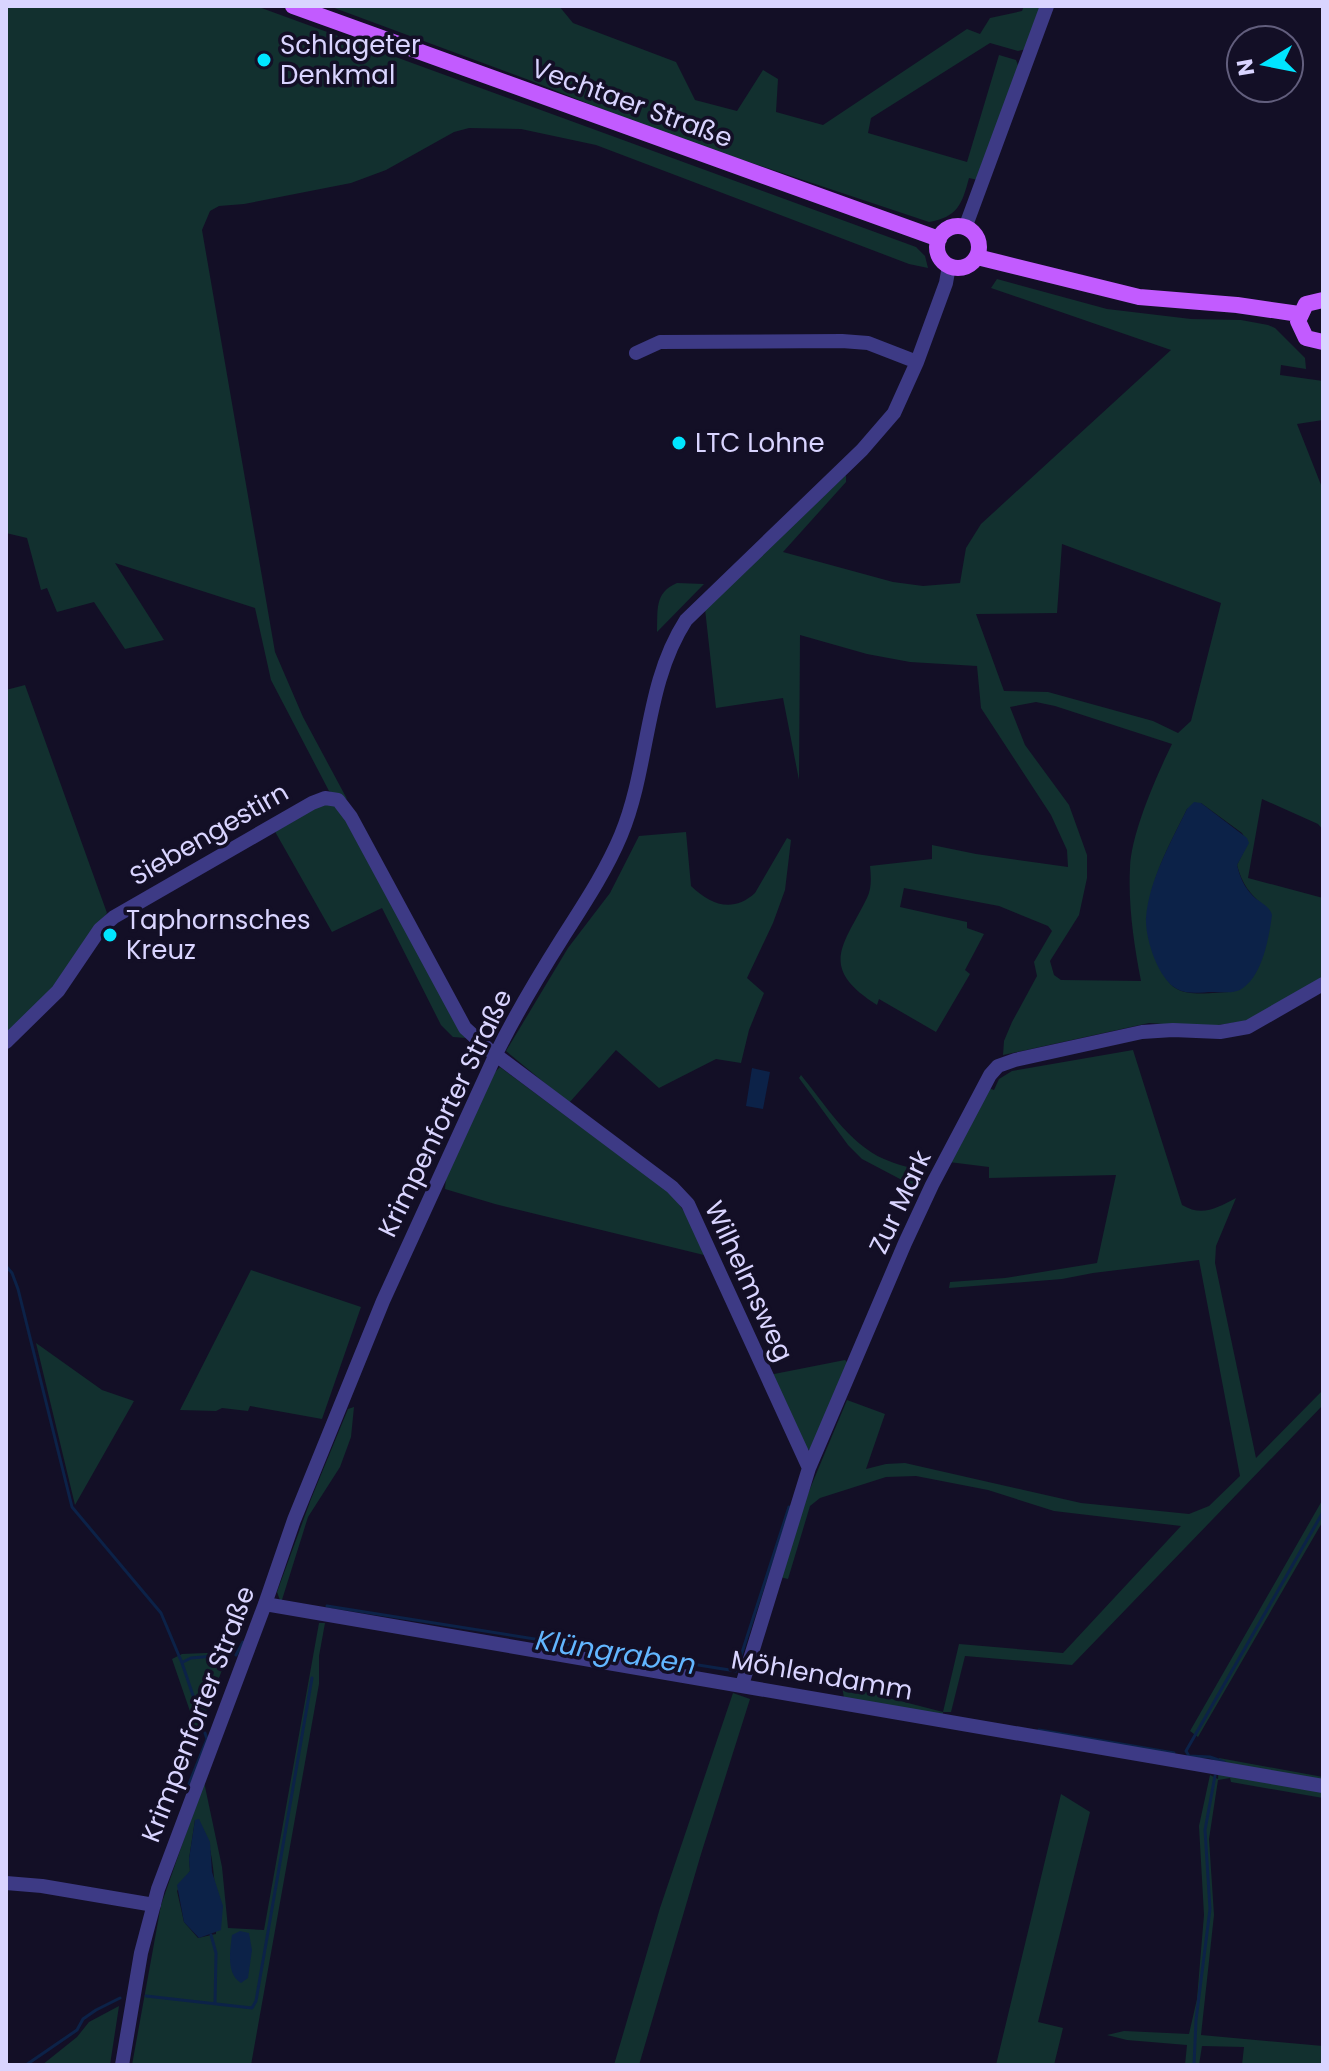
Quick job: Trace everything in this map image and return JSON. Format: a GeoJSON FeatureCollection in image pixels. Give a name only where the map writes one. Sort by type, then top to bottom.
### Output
{"type":"FeatureCollection","features":[{"type":"Feature","properties":{"kind":"main road","name":"Vechtaer Straße"},"geometry":{"type":"LineString","coordinates":[[301,9],[939,239]]}},
{"type":"Feature","properties":{"kind":"main road"},"geometry":{"type":"LineString","coordinates":[[949,228],[965,228],[977,240],[977,257],[965,267],[949,266],[938,254],[939,239],[949,228]]}},
{"type":"Feature","properties":{"kind":"main road"},"geometry":{"type":"LineString","coordinates":[[977,257],[1139,297],[1299,314]]}},
{"type":"Feature","properties":{"kind":"main road"},"geometry":{"type":"LineString","coordinates":[[1323,300],[1306,304],[1298,321],[1301,333],[1311,341],[1323,342]]}},
{"type":"Feature","properties":{"kind":"street"},"geometry":{"type":"LineString","coordinates":[[965,228],[1047,6]]}},
{"type":"Feature","properties":{"kind":"street","name":"Krimpenforter Straße"},"geometry":{"type":"LineString","coordinates":[[122,2065],[141,1953],[154,1905],[294,1520],[383,1301],[496,1054],[621,836],[635,791],[655,691],[672,641],[686,620],[883,427],[902,400],[946,283],[949,266]]}},
{"type":"Feature","properties":{"kind":"street"},"geometry":{"type":"LineString","coordinates":[[636,353],[660,342],[842,341],[868,343],[917,362]]}},
{"type":"Feature","properties":{"kind":"street","name":"Siebengestirn"},"geometry":{"type":"LineString","coordinates":[[6,1042],[58,991],[100,929],[114,917],[270,825],[325,798],[338,800],[351,817],[465,1028],[496,1054]]}},
{"type":"Feature","properties":{"kind":"street","name":"Zur Mark"},"geometry":{"type":"LineString","coordinates":[[742,1685],[809,1468],[932,1185],[990,1075],[998,1066],[1015,1060],[1142,1032],[1220,1032],[1248,1027],[1323,984]]}},
{"type":"Feature","properties":{"kind":"street","name":"Wilhelmsweg"},"geometry":{"type":"LineString","coordinates":[[496,1054],[681,1195],[698,1222],[809,1468]]}},
{"type":"Feature","properties":{"kind":"street","name":"Möhlendamm"},"geometry":{"type":"LineString","coordinates":[[265,1604],[1323,1786]]}},
{"type":"Feature","properties":{"kind":"street"},"geometry":{"type":"LineString","coordinates":[[6,1883],[154,1905]]}},
{"type":"Feature","properties":{"kind":"green space"},"geometry":{"type":"Polygon","coordinates":[[[6,6],[256,6],[916,247],[925,256],[928,268],[909,264],[596,145],[521,129],[469,128],[454,132],[386,170],[351,183],[219,206],[210,211],[202,230],[275,652],[303,717],[347,799],[329,791],[271,680],[255,608],[115,563],[164,640],[125,649],[94,602],[57,612],[47,588],[41,590],[27,538],[6,533],[6,6]]]}},
{"type":"Feature","properties":{"kind":"green space"},"geometry":{"type":"Polygon","coordinates":[[[329,6],[559,6],[573,23],[676,62],[695,100],[737,111],[763,70],[778,79],[776,112],[823,125],[967,29],[980,34],[990,18],[1022,11],[1024,6],[1040,6],[1026,49],[1018,51],[990,43],[871,118],[868,133],[967,162],[999,55],[1016,60],[1019,68],[978,180],[969,178],[961,202],[953,213],[929,222],[659,132],[329,6]]]}},
{"type":"Feature","properties":{"kind":"green space"},"geometry":{"type":"Polygon","coordinates":[[[997,279],[1107,309],[1268,325],[1275,328],[1305,358],[1306,369],[1281,365],[1280,375],[1323,381],[1323,420],[1297,424],[1323,490],[1323,830],[1318,824],[1262,799],[1248,878],[1323,898],[1323,980],[1258,1019],[1205,1027],[1149,1023],[1003,1055],[1004,1041],[1012,1022],[1037,976],[1034,962],[1052,931],[1048,926],[999,906],[904,888],[900,907],[967,922],[967,928],[984,934],[965,970],[970,974],[936,1032],[879,999],[877,1005],[858,991],[841,967],[844,942],[869,894],[870,866],[932,859],[932,845],[1068,867],[1067,850],[1051,815],[981,708],[977,666],[910,662],[867,654],[800,635],[799,780],[783,698],[716,708],[705,609],[846,475],[846,482],[783,552],[893,582],[923,586],[960,583],[966,548],[981,524],[1171,350],[991,288],[997,279]],[[1062,544],[1057,613],[976,614],[1004,691],[1048,692],[1153,721],[1178,733],[1191,721],[1221,603],[1062,544]],[[1036,702],[1010,707],[1025,745],[1069,805],[1087,855],[1087,878],[1079,915],[1050,961],[1054,975],[1061,980],[1141,981],[1131,911],[1131,854],[1146,804],[1172,744],[1055,706],[1036,702]],[[1201,803],[1187,809],[1154,885],[1149,904],[1151,944],[1164,975],[1177,989],[1196,993],[1232,992],[1264,906],[1247,888],[1239,872],[1237,865],[1248,843],[1242,833],[1201,803]]]}},
{"type":"Feature","properties":{"kind":"green space"},"geometry":{"type":"Polygon","coordinates":[[[677,583],[704,584],[657,632],[661,597],[677,583]]]}},
{"type":"Feature","properties":{"kind":"green space"},"geometry":{"type":"Polygon","coordinates":[[[25,685],[107,913],[56,987],[6,1037],[6,690],[25,685]]]}},
{"type":"Feature","properties":{"kind":"green space"},"geometry":{"type":"Polygon","coordinates":[[[336,803],[466,1038],[453,1037],[441,1025],[382,908],[332,932],[273,828],[313,806],[336,803]]]}},
{"type":"Feature","properties":{"kind":"green space"},"geometry":{"type":"Polygon","coordinates":[[[686,832],[691,886],[714,902],[730,905],[755,893],[787,838],[791,840],[785,890],[747,978],[764,993],[749,1030],[741,1063],[716,1059],[659,1088],[616,1050],[569,1103],[506,1051],[568,948],[610,893],[639,836],[686,832]]]}},
{"type":"Feature","properties":{"kind":"green space"},"geometry":{"type":"Polygon","coordinates":[[[1133,1050],[1182,1205],[1203,1211],[1236,1198],[1216,1246],[1215,1263],[1256,1458],[1323,1390],[1323,1405],[1072,1665],[965,1656],[951,1712],[943,1712],[959,1644],[1063,1653],[1181,1526],[1054,1511],[988,1490],[916,1476],[886,1477],[820,1498],[810,1506],[788,1579],[780,1577],[804,1503],[847,1400],[885,1414],[866,1469],[905,1463],[1081,1503],[1189,1514],[1209,1506],[1240,1476],[1199,1260],[1062,1279],[949,1288],[950,1282],[1005,1278],[1097,1263],[1116,1175],[989,1178],[989,1167],[949,1162],[988,1088],[994,1090],[999,1079],[1012,1071],[1133,1050]]]}},
{"type":"Feature","properties":{"kind":"green space"},"geometry":{"type":"Polygon","coordinates":[[[500,1067],[666,1190],[684,1212],[704,1255],[445,1189],[446,1177],[500,1067]]]}},
{"type":"Feature","properties":{"kind":"green space"},"geometry":{"type":"Polygon","coordinates":[[[801,1075],[848,1133],[871,1152],[889,1161],[926,1171],[919,1189],[862,1159],[848,1145],[799,1078],[801,1075]]]}},
{"type":"Feature","properties":{"kind":"green space"},"geometry":{"type":"Polygon","coordinates":[[[251,1270],[361,1307],[322,1419],[250,1406],[248,1411],[222,1408],[216,1411],[180,1410],[251,1270]]]}},
{"type":"Feature","properties":{"kind":"green space"},"geometry":{"type":"Polygon","coordinates":[[[36,1343],[102,1390],[134,1401],[75,1505],[36,1343]]]}},
{"type":"Feature","properties":{"kind":"green space"},"geometry":{"type":"Polygon","coordinates":[[[845,1360],[848,1363],[813,1450],[803,1449],[769,1375],[845,1360]]]}},
{"type":"Feature","properties":{"kind":"green space"},"geometry":{"type":"Polygon","coordinates":[[[354,1407],[351,1437],[340,1467],[308,1517],[281,1603],[277,1592],[311,1499],[348,1409],[354,1407]]]}},
{"type":"Feature","properties":{"kind":"green space"},"geometry":{"type":"Polygon","coordinates":[[[1323,1499],[1323,1521],[1198,1737],[1190,1731],[1323,1499]]]}},
{"type":"Feature","properties":{"kind":"green space"},"geometry":{"type":"Polygon","coordinates":[[[319,1623],[325,1623],[319,1656],[319,1684],[251,2065],[132,2065],[161,1905],[204,1782],[222,1867],[228,1928],[264,1930],[319,1623]],[[195,1820],[190,1871],[177,1891],[184,1922],[198,1938],[216,1934],[214,1872],[208,1840],[195,1820]]]}},
{"type":"Feature","properties":{"kind":"green space"},"geometry":{"type":"Polygon","coordinates":[[[229,1652],[195,1740],[193,1720],[172,1659],[182,1654],[229,1652]]]}},
{"type":"Feature","properties":{"kind":"green space"},"geometry":{"type":"Polygon","coordinates":[[[842,1686],[943,1712],[943,1719],[844,1698],[842,1686]]]}},
{"type":"Feature","properties":{"kind":"green space"},"geometry":{"type":"Polygon","coordinates":[[[733,1693],[750,1699],[639,2065],[614,2065],[660,1908],[733,1693]]]}},
{"type":"Feature","properties":{"kind":"green space"},"geometry":{"type":"Polygon","coordinates":[[[1219,1758],[1323,1777],[1323,1798],[1231,1782],[1230,1778],[1218,1780],[1209,1839],[1214,1915],[1201,2035],[1323,2046],[1323,2065],[1242,2065],[1244,2047],[1202,2046],[1199,2065],[1185,2065],[1187,2045],[1127,2040],[1107,2035],[1124,2031],[1189,2034],[1197,1999],[1204,1915],[1199,1826],[1210,1775],[1218,1779],[1219,1758]]]}},
{"type":"Feature","properties":{"kind":"green space"},"geometry":{"type":"Polygon","coordinates":[[[1061,1794],[1090,1812],[1038,2022],[1063,2028],[1054,2065],[996,2065],[1061,1794]]]}},
{"type":"Feature","properties":{"kind":"green space"},"geometry":{"type":"Polygon","coordinates":[[[119,2006],[110,2065],[42,2065],[77,2037],[89,2022],[119,2006]]]}},
{"type":"Feature","properties":{"kind":"water"},"geometry":{"type":"Polygon","coordinates":[[[1194,802],[1201,803],[1247,838],[1249,843],[1237,865],[1250,893],[1267,906],[1272,915],[1267,944],[1256,974],[1236,991],[1190,993],[1177,989],[1159,967],[1148,936],[1146,918],[1156,876],[1187,809],[1194,802]]]}},
{"type":"Feature","properties":{"kind":"water"},"geometry":{"type":"Polygon","coordinates":[[[752,1068],[770,1072],[763,1109],[746,1106],[752,1068]]]}},
{"type":"Feature","properties":{"kind":"water"},"geometry":{"type":"Polygon","coordinates":[[[199,1819],[210,1842],[212,1872],[223,1906],[221,1930],[199,1938],[184,1922],[177,1885],[190,1871],[195,1820],[199,1819]]]}},
{"type":"Feature","properties":{"kind":"water"},"geometry":{"type":"Polygon","coordinates":[[[240,1931],[249,1933],[252,1950],[248,1978],[241,1983],[233,1974],[230,1962],[232,1935],[240,1931]]]}},
{"type":"Feature","properties":{"kind":"waterway"},"geometry":{"type":"LineString","coordinates":[[6,1266],[18,1289],[72,1507],[161,1613],[201,1719]]}},
{"type":"Feature","properties":{"kind":"waterway","name":"Klüngraben"},"geometry":{"type":"LineString","coordinates":[[327,1606],[736,1671],[789,1507]]}},
{"type":"Feature","properties":{"kind":"waterway"},"geometry":{"type":"LineString","coordinates":[[1224,1762],[1210,1757],[1189,1756],[1186,1751],[1323,1512]]}},
{"type":"Feature","properties":{"kind":"waterway"},"geometry":{"type":"LineString","coordinates":[[236,1655],[243,1642]]}},
{"type":"Feature","properties":{"kind":"waterway"},"geometry":{"type":"LineString","coordinates":[[183,1662],[191,1658],[226,1655]]}},
{"type":"Feature","properties":{"kind":"waterway"},"geometry":{"type":"LineString","coordinates":[[146,1996],[252,2008],[256,2001],[312,1678]]}},
{"type":"Feature","properties":{"kind":"waterway"},"geometry":{"type":"LineString","coordinates":[[1039,1730],[1174,1753]]}},
{"type":"Feature","properties":{"kind":"waterway"},"geometry":{"type":"LineString","coordinates":[[189,1784],[207,1739],[205,1733]]}},
{"type":"Feature","properties":{"kind":"waterway"},"geometry":{"type":"LineString","coordinates":[[1194,2065],[1196,2020],[1210,1909],[1205,1830],[1215,1776]]}},
{"type":"Feature","properties":{"kind":"waterway"},"geometry":{"type":"LineString","coordinates":[[211,1935],[216,1953],[215,2003]]}},
{"type":"Feature","properties":{"kind":"waterway"},"geometry":{"type":"LineString","coordinates":[[26,2065],[77,2030],[83,2019],[120,1998]]}},
{"type":"Feature","properties":{"kind":"place","name":"Schlageter Denkmal"},"geometry":{"type":"Point","coordinates":[264,60]}},
{"type":"Feature","properties":{"kind":"place","name":"LTC Lohne"},"geometry":{"type":"Point","coordinates":[679,443]}},
{"type":"Feature","properties":{"kind":"place","name":"Taphornsches Kreuz"},"geometry":{"type":"Point","coordinates":[110,935]}}]}
